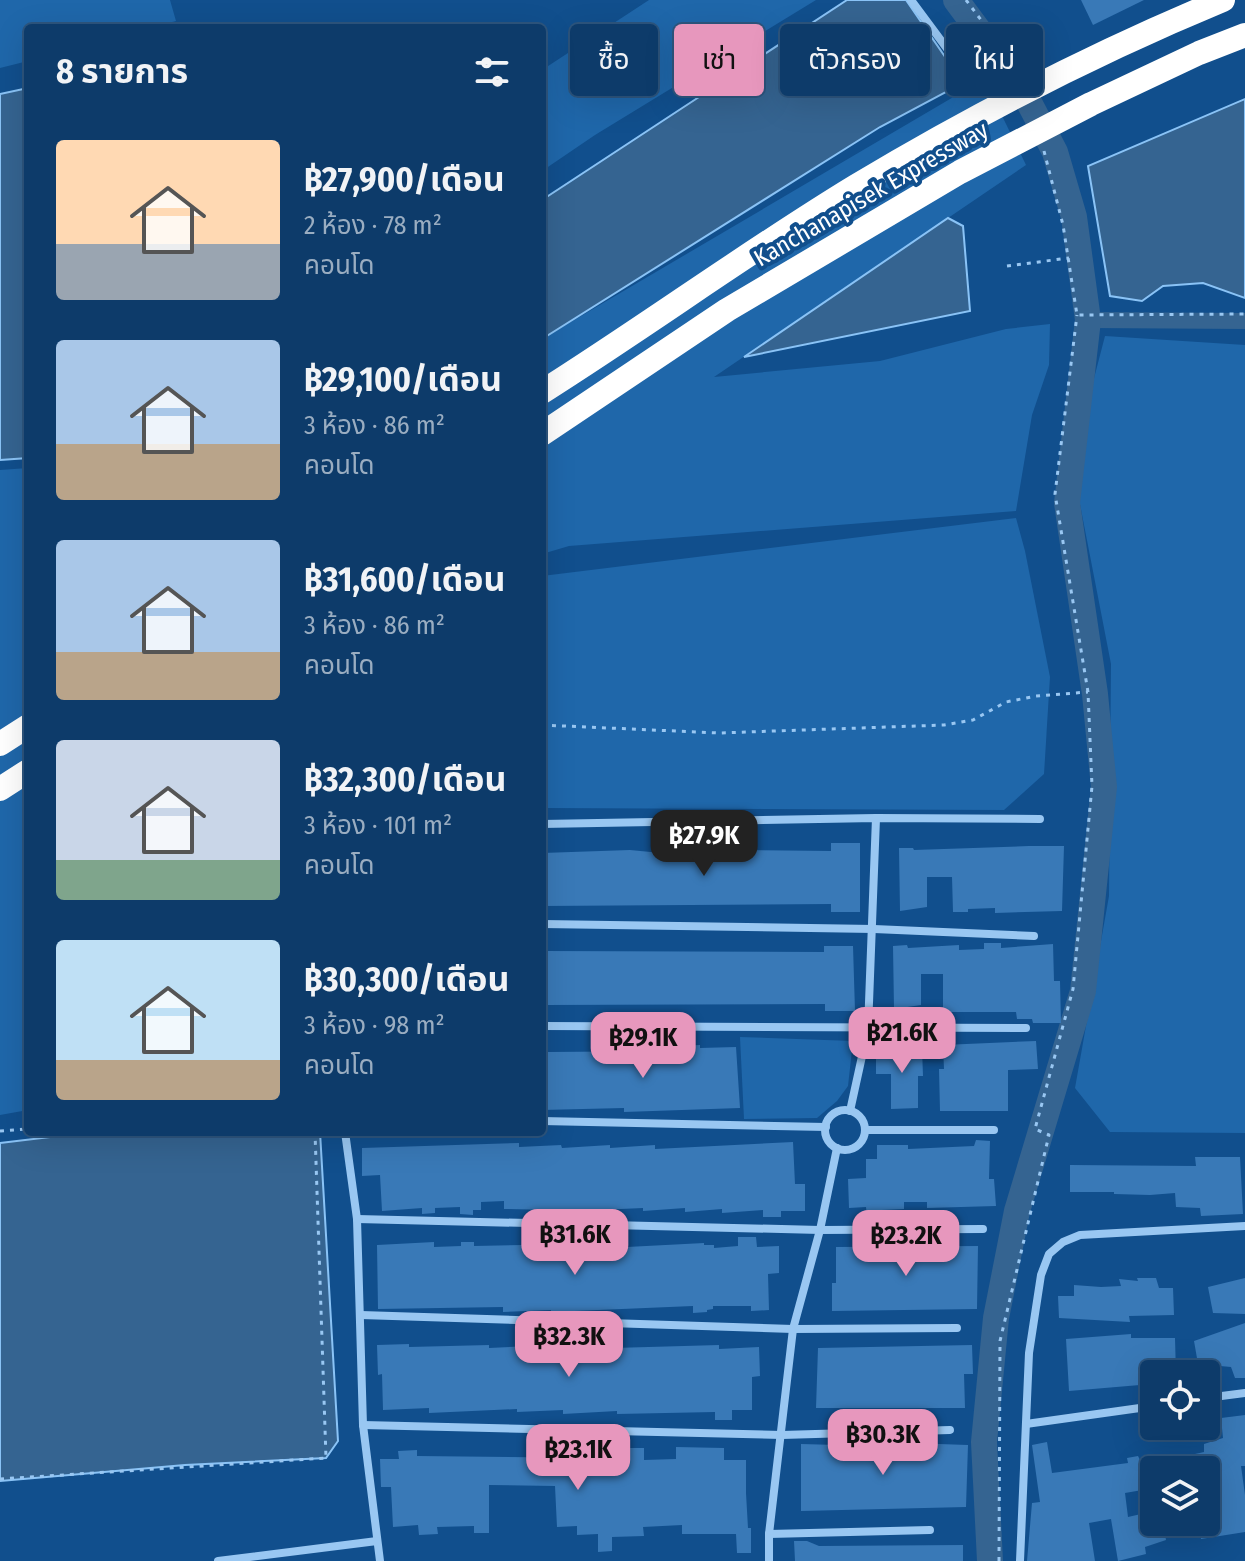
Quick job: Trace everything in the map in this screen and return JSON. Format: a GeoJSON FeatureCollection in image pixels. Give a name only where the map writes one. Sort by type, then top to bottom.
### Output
{"type":"FeatureCollection","features":[{"type":"Feature","properties":{"kind":"highway","name":"Kanchanapisek Expressway"},"geometry":{"type":"LineString","coordinates":[[546,389],[855,187],[945,134],[1223,0]]}},
{"type":"Feature","properties":{"kind":"highway","name":"Kanchanapisek Expressway"},"geometry":{"type":"LineString","coordinates":[[546,431],[727,310],[960,172],[1105,98],[1199,53],[1245,35]]}},
{"type":"Feature","properties":{"kind":"highway"},"geometry":{"type":"LineString","coordinates":[[0,744],[24,729]]}},
{"type":"Feature","properties":{"kind":"highway"},"geometry":{"type":"LineString","coordinates":[[0,789],[24,774]]}},
{"type":"Feature","properties":{"kind":"street"},"geometry":{"type":"LineString","coordinates":[[911,0],[957,62],[972,69],[981,88],[990,90],[998,108]]}},
{"type":"Feature","properties":{"kind":"street"},"geometry":{"type":"LineString","coordinates":[[546,824],[876,818],[1040,819]]}},
{"type":"Feature","properties":{"kind":"street"},"geometry":{"type":"LineString","coordinates":[[850,1111],[868,1029],[876,818]]}},
{"type":"Feature","properties":{"kind":"street"},"geometry":{"type":"LineString","coordinates":[[546,924],[874,929],[1034,936]]}},
{"type":"Feature","properties":{"kind":"street"},"geometry":{"type":"LineString","coordinates":[[546,1026],[1026,1028]]}},
{"type":"Feature","properties":{"kind":"street"},"geometry":{"type":"LineString","coordinates":[[850,1111],[861,1118],[865,1130],[856,1147],[844,1150],[828,1140],[826,1127],[832,1115],[850,1111]]}},
{"type":"Feature","properties":{"kind":"street"},"geometry":{"type":"LineString","coordinates":[[546,1121],[826,1127]]}},
{"type":"Feature","properties":{"kind":"street"},"geometry":{"type":"LineString","coordinates":[[865,1130],[994,1130]]}},
{"type":"Feature","properties":{"kind":"street"},"geometry":{"type":"LineString","coordinates":[[346,1136],[357,1219],[363,1425],[380,1561]]}},
{"type":"Feature","properties":{"kind":"street"},"geometry":{"type":"LineString","coordinates":[[769,1561],[769,1534],[793,1329],[820,1230],[837,1148]]}},
{"type":"Feature","properties":{"kind":"street"},"geometry":{"type":"LineString","coordinates":[[357,1219],[820,1230],[983,1229]]}},
{"type":"Feature","properties":{"kind":"street"},"geometry":{"type":"LineString","coordinates":[[1020,1561],[1029,1353],[1041,1275],[1049,1254],[1063,1242],[1080,1235],[1245,1226]]}},
{"type":"Feature","properties":{"kind":"street"},"geometry":{"type":"LineString","coordinates":[[361,1315],[793,1329],[957,1328]]}},
{"type":"Feature","properties":{"kind":"street"},"geometry":{"type":"LineString","coordinates":[[1220,1396],[1245,1393]]}},
{"type":"Feature","properties":{"kind":"street"},"geometry":{"type":"LineString","coordinates":[[1026,1424],[1140,1408]]}},
{"type":"Feature","properties":{"kind":"street"},"geometry":{"type":"LineString","coordinates":[[363,1425],[782,1435],[950,1430]]}},
{"type":"Feature","properties":{"kind":"street"},"geometry":{"type":"LineString","coordinates":[[769,1534],[930,1530]]}},
{"type":"Feature","properties":{"kind":"street"},"geometry":{"type":"LineString","coordinates":[[218,1561],[377,1541]]}},
{"type":"Feature","properties":{"kind":"path"},"geometry":{"type":"LineString","coordinates":[[966,0],[984,24]]}},
{"type":"Feature","properties":{"kind":"path"},"geometry":{"type":"LineString","coordinates":[[999,1561],[1000,1341],[1049,1135],[1035,1129],[1073,989],[1092,786],[1088,692],[1055,494],[1077,315],[1069,258],[1044,150]]}},
{"type":"Feature","properties":{"kind":"path"},"geometry":{"type":"LineString","coordinates":[[1007,266],[1069,258]]}},
{"type":"Feature","properties":{"kind":"path"},"geometry":{"type":"LineString","coordinates":[[1077,315],[1245,314]]}},
{"type":"Feature","properties":{"kind":"path"},"geometry":{"type":"LineString","coordinates":[[546,725],[719,733],[944,725],[973,720],[1006,702],[1088,692]]}},
{"type":"Feature","properties":{"kind":"path"},"geometry":{"type":"LineString","coordinates":[[0,1131],[24,1129]]}},
{"type":"Feature","properties":{"kind":"path"},"geometry":{"type":"LineString","coordinates":[[0,1479],[326,1458],[315,1136]]}},
{"type":"Feature","properties":{"kind":"shaded area"},"geometry":{"type":"Polygon","coordinates":[[[0,0],[170,0],[176,21],[164,24],[24,24],[24,62],[0,68],[0,0]]]}},
{"type":"Feature","properties":{"kind":"shaded area"},"geometry":{"type":"Polygon","coordinates":[[[649,0],[816,0],[764,32],[764,24],[674,24],[674,87],[546,168],[546,67],[570,52],[570,96],[658,96],[658,24],[612,24],[649,0]]]}},
{"type":"Feature","properties":{"kind":"shaded area"},"geometry":{"type":"Polygon","coordinates":[[[847,0],[906,0],[922,24],[810,24],[847,0]]]}},
{"type":"Feature","properties":{"kind":"shaded area"},"geometry":{"type":"Polygon","coordinates":[[[930,35],[946,58],[946,92],[880,127],[546,336],[546,197],[701,96],[764,96],[764,54],[780,44],[780,96],[930,96],[930,35]]]}},
{"type":"Feature","properties":{"kind":"shaded area"},"geometry":{"type":"Polygon","coordinates":[[[24,89],[24,458],[0,460],[0,94],[24,89]]]}},
{"type":"Feature","properties":{"kind":"shaded area"},"geometry":{"type":"Polygon","coordinates":[[[955,96],[992,96],[1026,165],[714,377],[880,361],[1006,329],[1050,324],[1049,365],[1032,415],[1016,511],[569,546],[546,553],[546,337],[955,96]]]}},
{"type":"Feature","properties":{"kind":"shaded area"},"geometry":{"type":"Polygon","coordinates":[[[1245,99],[1245,298],[1203,283],[1163,286],[1142,301],[1110,296],[1088,166],[1245,99]]]}},
{"type":"Feature","properties":{"kind":"shaded area"},"geometry":{"type":"Polygon","coordinates":[[[948,218],[963,226],[970,311],[744,357],[948,218]]]}},
{"type":"Feature","properties":{"kind":"shaded area"},"geometry":{"type":"Polygon","coordinates":[[[1105,336],[1245,345],[1245,1133],[1110,1132],[1075,1088],[1109,896],[1111,664],[1072,463],[1105,336]]]}},
{"type":"Feature","properties":{"kind":"shaded area"},"geometry":{"type":"Polygon","coordinates":[[[24,468],[24,1111],[0,1115],[0,470],[24,468]]]}},
{"type":"Feature","properties":{"kind":"shaded area"},"geometry":{"type":"Polygon","coordinates":[[[1016,518],[1050,677],[1044,774],[1004,810],[546,808],[546,576],[1016,518]]]}},
{"type":"Feature","properties":{"kind":"shaded area"},"geometry":{"type":"Polygon","coordinates":[[[740,1037],[853,1041],[848,1086],[837,1101],[817,1118],[744,1119],[740,1037]]]}},
{"type":"Feature","properties":{"kind":"shaded area"},"geometry":{"type":"Polygon","coordinates":[[[59,1136],[320,1136],[338,1441],[326,1458],[185,1465],[0,1481],[0,1143],[59,1136]]]}},
{"type":"Feature","properties":{"kind":"building"},"geometry":{"type":"Polygon","coordinates":[[[1081,0],[1144,0],[1093,25],[1081,0]]]}},
{"type":"Feature","properties":{"kind":"building"},"geometry":{"type":"Polygon","coordinates":[[[831,843],[860,843],[860,912],[831,912],[831,904],[546,906],[546,853],[831,851],[831,843]]]}},
{"type":"Feature","properties":{"kind":"building"},"geometry":{"type":"Polygon","coordinates":[[[1064,846],[1062,911],[995,913],[995,908],[953,912],[952,877],[927,877],[927,907],[900,911],[899,848],[1064,846]]]}},
{"type":"Feature","properties":{"kind":"building"},"geometry":{"type":"Polygon","coordinates":[[[984,943],[1001,943],[1001,948],[1053,944],[1054,981],[1060,981],[1061,1023],[1033,1023],[1032,1019],[1017,1019],[1016,1012],[943,1012],[943,974],[921,974],[921,1005],[894,1009],[893,946],[959,945],[959,950],[984,949],[984,943]]]}},
{"type":"Feature","properties":{"kind":"building"},"geometry":{"type":"Polygon","coordinates":[[[824,946],[853,946],[855,1011],[825,1011],[825,1004],[546,1005],[546,951],[824,952],[824,946]]]}},
{"type":"Feature","properties":{"kind":"building"},"geometry":{"type":"Polygon","coordinates":[[[1036,1041],[1038,1069],[1008,1070],[1008,1111],[940,1111],[939,1069],[944,1069],[943,1045],[1036,1041]]]}},
{"type":"Feature","properties":{"kind":"building"},"geometry":{"type":"Polygon","coordinates":[[[673,1046],[736,1047],[740,1108],[624,1112],[624,1108],[546,1110],[548,1052],[673,1051],[673,1046]]]}},
{"type":"Feature","properties":{"kind":"building"},"geometry":{"type":"Polygon","coordinates":[[[922,1048],[923,1076],[918,1076],[918,1108],[891,1109],[891,1074],[876,1074],[876,1053],[891,1053],[890,1049],[922,1048]]]}},
{"type":"Feature","properties":{"kind":"building"},"geometry":{"type":"Polygon","coordinates":[[[976,1140],[990,1141],[989,1179],[994,1179],[996,1206],[927,1208],[927,1202],[904,1202],[904,1209],[882,1210],[882,1216],[867,1217],[866,1207],[849,1208],[848,1179],[866,1178],[866,1159],[877,1159],[877,1145],[908,1145],[908,1149],[974,1146],[976,1140]]]}},
{"type":"Feature","properties":{"kind":"building"},"geometry":{"type":"Polygon","coordinates":[[[793,1142],[795,1184],[805,1184],[805,1211],[781,1211],[781,1217],[763,1217],[763,1210],[722,1213],[722,1209],[685,1212],[685,1208],[554,1212],[504,1209],[504,1201],[481,1202],[481,1210],[473,1210],[473,1215],[460,1214],[460,1207],[435,1208],[435,1213],[422,1214],[422,1208],[382,1211],[380,1175],[362,1176],[362,1148],[519,1143],[519,1147],[561,1145],[562,1148],[655,1145],[655,1149],[793,1142]]]}},
{"type":"Feature","properties":{"kind":"building"},"geometry":{"type":"Polygon","coordinates":[[[1195,1157],[1240,1157],[1243,1214],[1201,1216],[1200,1208],[1176,1207],[1175,1193],[1070,1192],[1070,1165],[1196,1166],[1195,1157]]]}},
{"type":"Feature","properties":{"kind":"building"},"geometry":{"type":"Polygon","coordinates":[[[738,1237],[756,1237],[757,1247],[779,1246],[779,1273],[768,1274],[769,1310],[751,1311],[751,1306],[713,1306],[707,1312],[693,1313],[693,1306],[551,1312],[503,1312],[503,1307],[378,1309],[377,1245],[434,1242],[434,1247],[474,1242],[474,1246],[627,1244],[627,1247],[704,1243],[714,1245],[714,1248],[738,1246],[738,1237]]]}},
{"type":"Feature","properties":{"kind":"building"},"geometry":{"type":"Polygon","coordinates":[[[978,1246],[977,1309],[832,1311],[836,1247],[978,1246]]]}},
{"type":"Feature","properties":{"kind":"building"},"geometry":{"type":"Polygon","coordinates":[[[1137,1278],[1156,1278],[1159,1288],[1173,1288],[1174,1315],[1129,1316],[1130,1322],[1059,1318],[1058,1296],[1074,1296],[1074,1285],[1121,1286],[1119,1279],[1138,1281],[1137,1278]]]}},
{"type":"Feature","properties":{"kind":"building"},"geometry":{"type":"Polygon","coordinates":[[[1245,1278],[1245,1314],[1213,1313],[1208,1287],[1245,1278]]]}},
{"type":"Feature","properties":{"kind":"building"},"geometry":{"type":"Polygon","coordinates":[[[1245,1323],[1245,1378],[1235,1378],[1231,1367],[1220,1366],[1220,1360],[1197,1360],[1194,1341],[1245,1323]]]}},
{"type":"Feature","properties":{"kind":"building"},"geometry":{"type":"Polygon","coordinates":[[[1131,1334],[1131,1338],[1175,1338],[1176,1360],[1140,1360],[1140,1385],[1069,1391],[1066,1339],[1131,1334]]]}},
{"type":"Feature","properties":{"kind":"building"},"geometry":{"type":"Polygon","coordinates":[[[409,1344],[409,1347],[532,1346],[532,1349],[759,1347],[760,1376],[752,1377],[752,1410],[732,1410],[732,1420],[715,1420],[715,1412],[563,1414],[563,1410],[429,1413],[429,1408],[383,1410],[377,1345],[409,1344]]]}},
{"type":"Feature","properties":{"kind":"building"},"geometry":{"type":"Polygon","coordinates":[[[972,1345],[973,1374],[964,1374],[965,1408],[816,1408],[818,1348],[972,1345]]]}},
{"type":"Feature","properties":{"kind":"building"},"geometry":{"type":"Polygon","coordinates":[[[1245,1415],[1245,1466],[1241,1466],[1245,1532],[1220,1536],[1220,1456],[1195,1454],[1204,1452],[1204,1444],[1223,1438],[1221,1418],[1245,1415]]]}},
{"type":"Feature","properties":{"kind":"building"},"geometry":{"type":"Polygon","coordinates":[[[1047,1442],[1052,1473],[1128,1463],[1127,1458],[1138,1456],[1140,1490],[1125,1493],[1128,1517],[1140,1514],[1140,1536],[1165,1536],[1166,1540],[1145,1547],[1146,1554],[1118,1561],[1111,1519],[1089,1523],[1095,1561],[1027,1561],[1032,1503],[1040,1502],[1032,1445],[1047,1442]]]}},
{"type":"Feature","properties":{"kind":"building"},"geometry":{"type":"Polygon","coordinates":[[[910,1443],[968,1445],[966,1507],[801,1511],[801,1444],[910,1447],[910,1443]]]}},
{"type":"Feature","properties":{"kind":"building"},"geometry":{"type":"Polygon","coordinates":[[[676,1447],[724,1448],[724,1460],[746,1460],[751,1553],[737,1553],[736,1534],[682,1534],[682,1525],[643,1527],[644,1536],[612,1537],[612,1551],[598,1552],[598,1534],[577,1535],[577,1526],[557,1527],[555,1486],[489,1485],[489,1533],[474,1533],[474,1526],[437,1527],[438,1534],[419,1535],[418,1525],[393,1527],[391,1487],[381,1487],[380,1459],[399,1459],[398,1451],[417,1450],[417,1456],[594,1458],[593,1461],[625,1460],[625,1448],[644,1448],[644,1460],[676,1459],[676,1447]]]}},
{"type":"Feature","properties":{"kind":"building"},"geometry":{"type":"Polygon","coordinates":[[[794,1541],[807,1541],[819,1546],[963,1545],[963,1561],[795,1561],[794,1541]]]}},
{"type":"Feature","properties":{"kind":"waterway"},"geometry":{"type":"LineString","coordinates":[[956,0],[1022,89],[1055,152],[1074,217],[1088,320],[1067,503],[1095,694],[1104,787],[1083,991],[1017,1211],[996,1318],[984,1442],[990,1561]]}},
{"type":"Feature","properties":{"kind":"waterway"},"geometry":{"type":"LineString","coordinates":[[1088,320],[1245,321]]}}]}
